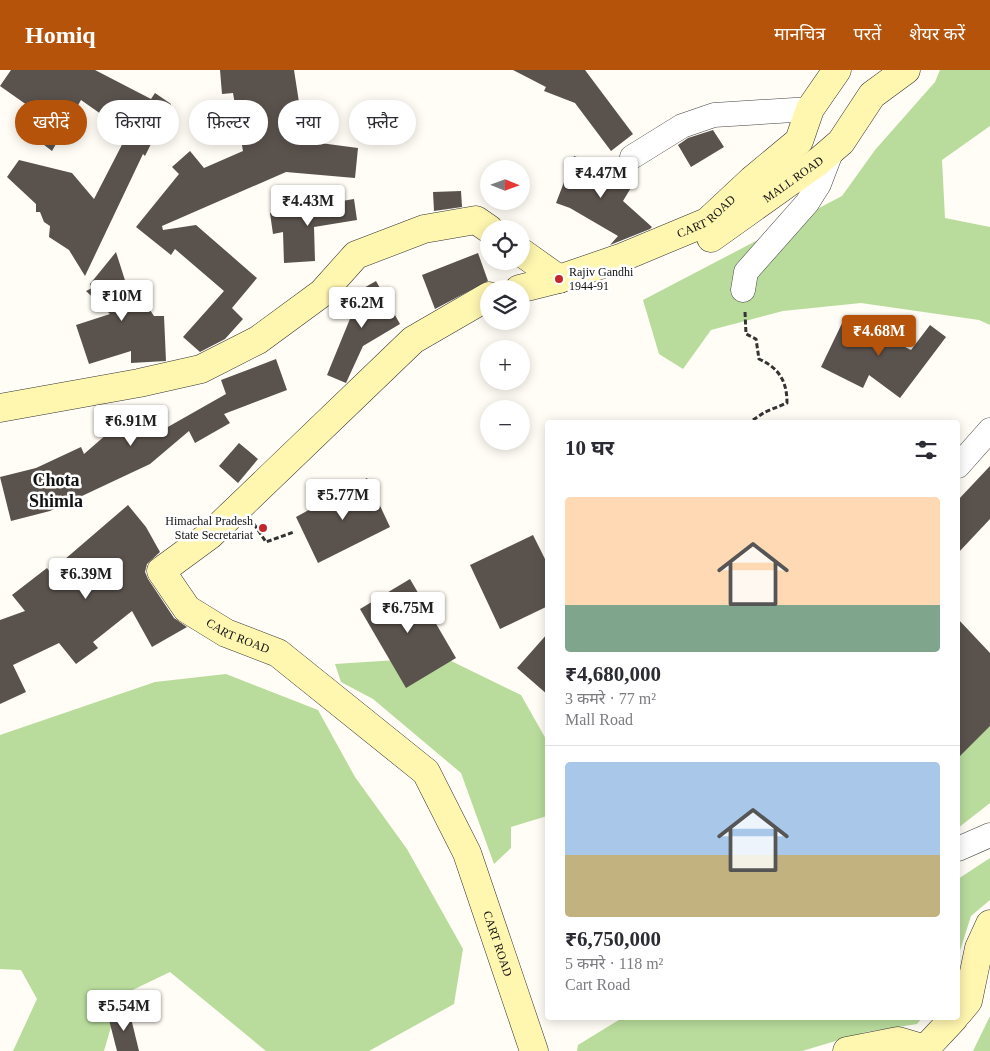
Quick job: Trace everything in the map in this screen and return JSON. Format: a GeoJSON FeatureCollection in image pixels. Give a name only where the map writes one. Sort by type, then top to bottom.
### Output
{"type":"FeatureCollection","features":[{"type":"Feature","properties":{"kind":"main road","name":"CART ROAD"},"geometry":{"type":"LineString","coordinates":[[530,286],[558,279],[657,243],[707,222],[752,180],[799,142],[810,109],[837,70]]}},
{"type":"Feature","properties":{"kind":"main road","name":"MALL ROAD"},"geometry":{"type":"LineString","coordinates":[[657,243],[700,246],[832,150],[841,142],[872,95],[906,70]]}},
{"type":"Feature","properties":{"kind":"main road"},"geometry":{"type":"LineString","coordinates":[[0,408],[139,383],[201,369],[258,340],[322,293],[356,255],[424,229],[476,220],[480,223]]}},
{"type":"Feature","properties":{"kind":"main road"},"geometry":{"type":"LineString","coordinates":[[530,259],[558,279]]}},
{"type":"Feature","properties":{"kind":"main road","name":"CART ROAD"},"geometry":{"type":"LineString","coordinates":[[480,301],[413,340],[210,535],[160,571],[187,609],[226,632],[278,653],[426,772],[468,853],[534,1051]]}},
{"type":"Feature","properties":{"kind":"main road"},"geometry":{"type":"LineString","coordinates":[[960,1011],[968,1001],[979,948],[990,924]]}},
{"type":"Feature","properties":{"kind":"main road"},"geometry":{"type":"LineString","coordinates":[[847,1051],[898,1041],[925,1049],[952,1020]]}},
{"type":"Feature","properties":{"kind":"street"},"geometry":{"type":"LineString","coordinates":[[632,157],[682,126],[714,115],[810,109]]}},
{"type":"Feature","properties":{"kind":"street"},"geometry":{"type":"LineString","coordinates":[[742,290],[746,272],[807,203],[819,184],[832,150]]}},
{"type":"Feature","properties":{"kind":"street"},"geometry":{"type":"LineString","coordinates":[[960,464],[990,430]]}},
{"type":"Feature","properties":{"kind":"street"},"geometry":{"type":"LineString","coordinates":[[960,848],[990,835]]}},
{"type":"Feature","properties":{"kind":"path"},"geometry":{"type":"LineString","coordinates":[[742,290],[746,334],[756,339],[759,359],[771,364],[786,381],[787,391],[787,403],[765,412],[753,420]]}},
{"type":"Feature","properties":{"kind":"green space"},"geometry":{"type":"Polygon","coordinates":[[[940,70],[990,70],[990,126],[942,160],[945,218],[990,227],[990,325],[979,320],[861,303],[783,311],[711,330],[683,369],[659,354],[643,300],[842,196],[875,150],[935,82],[940,70]]]}},
{"type":"Feature","properties":{"kind":"green space"},"geometry":{"type":"Polygon","coordinates":[[[443,657],[521,695],[545,737],[545,817],[511,827],[511,848],[494,864],[461,773],[373,699],[341,682],[335,664],[443,657]]]}},
{"type":"Feature","properties":{"kind":"green space"},"geometry":{"type":"Polygon","coordinates":[[[226,674],[318,710],[355,777],[407,849],[463,949],[454,1004],[369,1051],[266,1051],[170,972],[120,996],[104,1051],[13,1051],[37,999],[21,970],[0,969],[0,735],[155,682],[226,674]]]}},
{"type":"Feature","properties":{"kind":"green space"},"geometry":{"type":"Polygon","coordinates":[[[990,701],[990,803],[960,826],[960,724],[990,701]]]}},
{"type":"Feature","properties":{"kind":"green space"},"geometry":{"type":"Polygon","coordinates":[[[990,858],[990,900],[971,916],[960,951],[960,878],[990,858]]]}},
{"type":"Feature","properties":{"kind":"green space"},"geometry":{"type":"Polygon","coordinates":[[[990,1016],[990,1051],[973,1051],[990,1016]]]}},
{"type":"Feature","properties":{"kind":"green space"},"geometry":{"type":"Polygon","coordinates":[[[619,1020],[920,1020],[917,1024],[866,1032],[802,1051],[577,1051],[578,1045],[619,1020]]]}},
{"type":"Feature","properties":{"kind":"building"},"geometry":{"type":"Polygon","coordinates":[[[11,70],[95,70],[151,99],[155,93],[165,100],[97,100],[97,111],[87,104],[87,100],[20,100],[0,86],[11,70]]]}},
{"type":"Feature","properties":{"kind":"building"},"geometry":{"type":"Polygon","coordinates":[[[220,70],[294,70],[299,100],[278,100],[278,145],[335,145],[358,148],[355,178],[286,172],[162,226],[163,230],[196,225],[257,278],[232,308],[243,319],[225,339],[200,352],[183,337],[224,291],[175,249],[171,255],[136,227],[179,174],[172,167],[190,151],[204,168],[243,151],[242,145],[268,145],[268,100],[234,100],[233,93],[222,94],[220,70]]]}},
{"type":"Feature","properties":{"kind":"building"},"geometry":{"type":"Polygon","coordinates":[[[513,70],[585,70],[633,134],[611,151],[575,103],[544,91],[546,87],[513,70]]]}},
{"type":"Feature","properties":{"kind":"building"},"geometry":{"type":"Polygon","coordinates":[[[713,130],[724,147],[691,167],[678,145],[688,138],[713,130]]]}},
{"type":"Feature","properties":{"kind":"building"},"geometry":{"type":"Polygon","coordinates":[[[44,145],[55,145],[52,151],[44,145]]]}},
{"type":"Feature","properties":{"kind":"building"},"geometry":{"type":"Polygon","coordinates":[[[122,145],[150,145],[145,156],[143,154],[85,276],[69,250],[49,237],[50,226],[44,222],[40,212],[36,212],[36,204],[7,177],[19,160],[72,173],[94,199],[122,145]]]}},
{"type":"Feature","properties":{"kind":"building"},"geometry":{"type":"Polygon","coordinates":[[[574,156],[593,163],[632,186],[623,201],[652,227],[610,245],[618,236],[570,208],[556,203],[574,156]]]}},
{"type":"Feature","properties":{"kind":"building"},"geometry":{"type":"Polygon","coordinates":[[[461,191],[462,207],[434,211],[433,192],[461,191]]]}},
{"type":"Feature","properties":{"kind":"building"},"geometry":{"type":"Polygon","coordinates":[[[354,199],[357,220],[314,227],[315,261],[284,263],[283,232],[273,234],[270,213],[354,199]]]}},
{"type":"Feature","properties":{"kind":"building"},"geometry":{"type":"Polygon","coordinates":[[[116,252],[130,296],[138,292],[154,316],[164,316],[166,361],[131,363],[131,351],[89,364],[76,325],[110,314],[86,291],[92,288],[90,284],[116,252]]]}},
{"type":"Feature","properties":{"kind":"building"},"geometry":{"type":"Polygon","coordinates":[[[478,253],[480,270],[484,270],[488,280],[480,280],[480,285],[435,309],[422,275],[478,253]]]}},
{"type":"Feature","properties":{"kind":"building"},"geometry":{"type":"Polygon","coordinates":[[[376,281],[400,324],[363,346],[346,383],[327,375],[354,309],[348,297],[376,281]]]}},
{"type":"Feature","properties":{"kind":"building"},"geometry":{"type":"Polygon","coordinates":[[[845,317],[911,350],[930,325],[946,337],[900,398],[869,375],[863,388],[821,367],[845,317]]]}},
{"type":"Feature","properties":{"kind":"building"},"geometry":{"type":"Polygon","coordinates":[[[276,359],[287,390],[224,414],[230,423],[195,443],[189,431],[150,464],[50,511],[11,521],[0,477],[36,468],[81,447],[84,454],[138,407],[159,432],[226,394],[221,380],[276,359]]]}},
{"type":"Feature","properties":{"kind":"building"},"geometry":{"type":"Polygon","coordinates":[[[239,443],[258,459],[238,483],[219,466],[239,443]]]}},
{"type":"Feature","properties":{"kind":"building"},"geometry":{"type":"Polygon","coordinates":[[[990,466],[990,519],[960,551],[960,498],[990,466]]]}},
{"type":"Feature","properties":{"kind":"building"},"geometry":{"type":"Polygon","coordinates":[[[367,478],[390,527],[318,563],[296,517],[367,478]]]}},
{"type":"Feature","properties":{"kind":"building"},"geometry":{"type":"Polygon","coordinates":[[[128,505],[146,527],[160,552],[147,564],[145,572],[148,579],[174,618],[187,627],[152,647],[132,611],[93,642],[98,648],[76,664],[59,643],[13,665],[26,692],[0,704],[0,620],[25,611],[12,595],[47,568],[50,572],[128,505]]]}},
{"type":"Feature","properties":{"kind":"building"},"geometry":{"type":"Polygon","coordinates":[[[533,535],[545,559],[545,607],[500,629],[470,565],[533,535]]]}},
{"type":"Feature","properties":{"kind":"building"},"geometry":{"type":"Polygon","coordinates":[[[410,579],[456,658],[406,688],[360,609],[410,579]]]}},
{"type":"Feature","properties":{"kind":"building"},"geometry":{"type":"Polygon","coordinates":[[[960,621],[990,653],[990,726],[960,756],[960,621]]]}},
{"type":"Feature","properties":{"kind":"building"},"geometry":{"type":"Polygon","coordinates":[[[545,636],[545,692],[517,668],[545,636]]]}},
{"type":"Feature","properties":{"kind":"building"},"geometry":{"type":"Polygon","coordinates":[[[129,1010],[139,1051],[117,1051],[108,1016],[129,1010]]]}},
{"type":"Feature","properties":{"kind":"place","name":"Rajiv Gandhi 1944-91"},"geometry":{"type":"Point","coordinates":[559,279]}},
{"type":"Feature","properties":{"kind":"place","name":"Himachal Pradesh State Secretariat"},"geometry":{"type":"Point","coordinates":[263,528]}},
{"type":"Feature","properties":{"kind":"district","name":"Chota Shimla"},"geometry":{"type":"Point","coordinates":[56,490]}}]}
